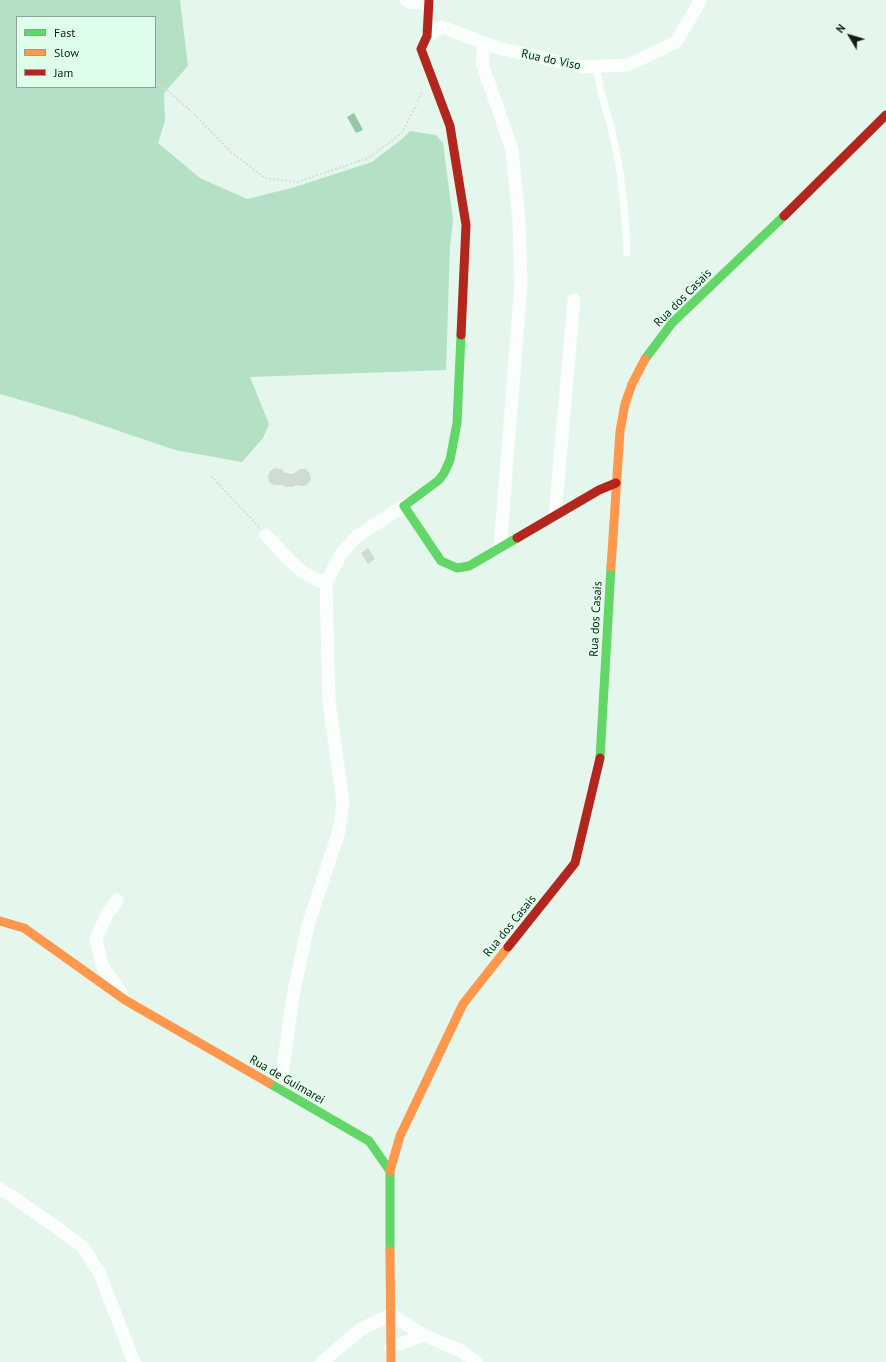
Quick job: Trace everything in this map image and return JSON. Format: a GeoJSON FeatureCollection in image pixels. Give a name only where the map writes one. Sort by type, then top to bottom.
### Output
{"type":"FeatureCollection","features":[{"type":"Feature","properties":{"kind":"street"},"geometry":{"type":"LineString","coordinates":[[280,1089],[293,996],[308,925],[339,831],[343,802],[329,702],[326,583],[341,554],[357,536],[404,506],[439,481],[447,468],[452,455],[457,423],[466,225],[450,126],[421,49],[428,36],[428,2],[409,2],[406,0]]}},
{"type":"Feature","properties":{"kind":"street","name":"Rua do Viso"},"geometry":{"type":"LineString","coordinates":[[428,36],[442,27],[498,48],[583,67],[628,65],[676,42],[701,0]]}},
{"type":"Feature","properties":{"kind":"street"},"geometry":{"type":"LineString","coordinates":[[484,43],[482,63],[512,150],[518,221],[521,284],[500,549]]}},
{"type":"Feature","properties":{"kind":"street","name":"Rua dos Casais"},"geometry":{"type":"LineString","coordinates":[[390,1171],[400,1136],[463,1004],[575,863],[600,761],[620,431],[625,404],[634,380],[646,357],[672,324],[755,245],[886,115]]}},
{"type":"Feature","properties":{"kind":"street"},"geometry":{"type":"LineString","coordinates":[[555,516],[574,300]]}},
{"type":"Feature","properties":{"kind":"street"},"geometry":{"type":"LineString","coordinates":[[404,506],[441,561],[456,568],[469,566],[599,490],[616,483]]}},
{"type":"Feature","properties":{"kind":"street"},"geometry":{"type":"LineString","coordinates":[[266,535],[300,571],[316,580],[326,583]]}},
{"type":"Feature","properties":{"kind":"street"},"geometry":{"type":"LineString","coordinates":[[117,900],[108,913],[96,938],[102,965],[125,1000]]}},
{"type":"Feature","properties":{"kind":"street","name":"Rua de Guimarei"},"geometry":{"type":"LineString","coordinates":[[0,921],[24,928],[125,1000],[369,1141],[390,1171]]}},
{"type":"Feature","properties":{"kind":"street"},"geometry":{"type":"LineString","coordinates":[[390,1171],[391,1362]]}},
{"type":"Feature","properties":{"kind":"street"},"geometry":{"type":"LineString","coordinates":[[0,1189],[82,1246],[99,1272],[134,1362]]}},
{"type":"Feature","properties":{"kind":"street"},"geometry":{"type":"LineString","coordinates":[[391,1315],[424,1335],[461,1351],[476,1362]]}},
{"type":"Feature","properties":{"kind":"street"},"geometry":{"type":"LineString","coordinates":[[322,1362],[361,1329],[391,1315]]}},
{"type":"Feature","properties":{"kind":"street"},"geometry":{"type":"LineString","coordinates":[[391,1347],[424,1335]]}},
{"type":"Feature","properties":{"kind":"lane"},"geometry":{"type":"LineString","coordinates":[[597,66],[598,81],[612,131],[618,161],[624,207],[627,253]]}},
{"type":"Feature","properties":{"kind":"path"},"geometry":{"type":"LineString","coordinates":[[156,81],[191,111],[231,152],[265,178],[297,182],[368,158],[402,133],[431,76]]}},
{"type":"Feature","properties":{"kind":"path"},"geometry":{"type":"LineString","coordinates":[[211,476],[266,535]]}},
{"type":"Feature","properties":{"kind":"shaded area"},"geometry":{"type":"Polygon","coordinates":[[[0,0],[180,0],[188,66],[164,93],[165,121],[158,143],[200,178],[247,199],[295,187],[372,162],[410,131],[436,135],[443,143],[453,220],[450,247],[446,370],[250,377],[269,424],[263,438],[242,462],[175,450],[75,416],[0,394],[0,0]]]}},
{"type":"Feature","properties":{"kind":"shaded area"},"geometry":{"type":"Polygon","coordinates":[[[354,113],[363,130],[356,133],[347,117],[354,113]]]}},
{"type":"Feature","properties":{"kind":"building"},"geometry":{"type":"Polygon","coordinates":[[[275,468],[281,469],[285,473],[293,474],[300,469],[306,469],[310,474],[311,479],[307,485],[302,486],[296,485],[293,487],[284,487],[283,485],[274,485],[269,482],[268,476],[270,471],[275,468]]]}},
{"type":"Feature","properties":{"kind":"building"},"geometry":{"type":"Polygon","coordinates":[[[368,548],[375,559],[368,564],[361,553],[368,548]]]}},
{"type":"Feature","properties":{"kind":"traffic: fast"},"geometry":{"type":"LineString","coordinates":[[645,359],[672,323],[784,216]]}},
{"type":"Feature","properties":{"kind":"traffic: fast"},"geometry":{"type":"LineString","coordinates":[[461,335],[457,423],[450,460],[439,480],[404,506],[441,561],[457,568],[469,566],[517,538]]}},
{"type":"Feature","properties":{"kind":"traffic: fast"},"geometry":{"type":"LineString","coordinates":[[600,758],[611,567]]}},
{"type":"Feature","properties":{"kind":"traffic: fast"},"geometry":{"type":"LineString","coordinates":[[269,1083],[369,1141],[390,1171],[390,1251]]}},
{"type":"Feature","properties":{"kind":"traffic: slow"},"geometry":{"type":"LineString","coordinates":[[611,567],[620,431],[625,404],[632,384],[645,359]]}},
{"type":"Feature","properties":{"kind":"traffic: slow"},"geometry":{"type":"LineString","coordinates":[[0,921],[24,928],[125,1000],[269,1083]]}},
{"type":"Feature","properties":{"kind":"traffic: slow"},"geometry":{"type":"LineString","coordinates":[[390,1171],[400,1136],[463,1004],[508,947]]}},
{"type":"Feature","properties":{"kind":"traffic: slow"},"geometry":{"type":"LineString","coordinates":[[390,1251],[391,1362]]}},
{"type":"Feature","properties":{"kind":"traffic: jam"},"geometry":{"type":"LineString","coordinates":[[429,0],[427,36],[421,49],[450,126],[466,225],[461,335]]}},
{"type":"Feature","properties":{"kind":"traffic: jam"},"geometry":{"type":"LineString","coordinates":[[784,216],[886,115]]}},
{"type":"Feature","properties":{"kind":"traffic: jam"},"geometry":{"type":"LineString","coordinates":[[517,538],[599,490],[616,483]]}},
{"type":"Feature","properties":{"kind":"traffic: jam"},"geometry":{"type":"LineString","coordinates":[[508,947],[575,863],[600,758]]}}]}
